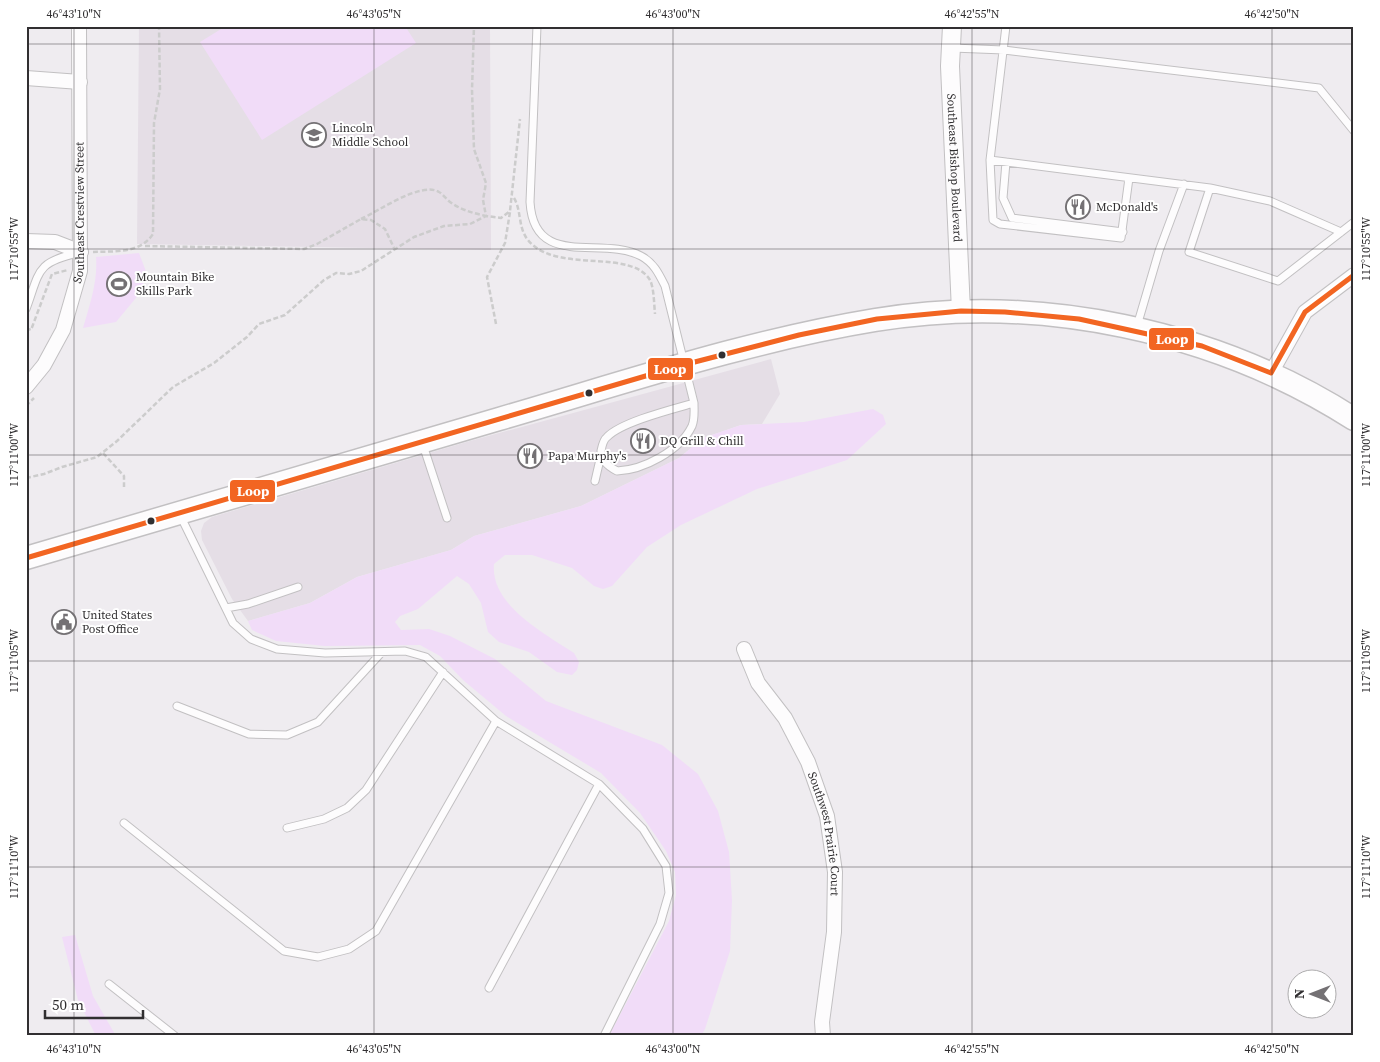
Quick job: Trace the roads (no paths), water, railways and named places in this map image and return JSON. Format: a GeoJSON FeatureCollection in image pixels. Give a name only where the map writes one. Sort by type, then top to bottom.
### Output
{"type":"FeatureCollection","features":[{"type":"Feature","properties":{"kind":"main road"},"geometry":{"type":"LineString","coordinates":[[26,558],[683,365],[799,334],[868,321],[961,311],[1036,314],[1136,329],[1202,346],[1271,373],[1354,419]]}},
{"type":"Feature","properties":{"kind":"street","name":"Southeast Crestview Street"},"geometry":{"type":"LineString","coordinates":[[26,387],[44,365],[64,330],[80,271],[79,26]]}},
{"type":"Feature","properties":{"kind":"street","name":"Southeast Bishop Boulevard"},"geometry":{"type":"LineString","coordinates":[[952,26],[950,48],[961,311]]}},
{"type":"Feature","properties":{"kind":"street"},"geometry":{"type":"LineString","coordinates":[[26,78],[80,82]]}},
{"type":"Feature","properties":{"kind":"street"},"geometry":{"type":"LineString","coordinates":[[26,241],[55,242],[81,252]]}},
{"type":"Feature","properties":{"kind":"street"},"geometry":{"type":"LineString","coordinates":[[1271,373],[1305,312],[1354,275]]}},
{"type":"Feature","properties":{"kind":"street","name":"Southwest Prairie Court"},"geometry":{"type":"LineString","coordinates":[[744,649],[758,683],[785,718],[808,762],[827,816],[835,872],[834,932],[822,1022],[823,1036]]}},
{"type":"Feature","properties":{"kind":"lane"},"geometry":{"type":"LineString","coordinates":[[537,26],[530,202],[534,225],[544,238],[561,245],[625,252],[641,256],[658,270],[665,286],[683,365],[694,403],[692,426],[684,439],[659,457],[629,471],[617,471],[609,467],[601,455]]}},
{"type":"Feature","properties":{"kind":"lane"},"geometry":{"type":"LineString","coordinates":[[1006,26],[990,160],[994,222],[1119,238],[1123,232],[1129,178]]}},
{"type":"Feature","properties":{"kind":"lane"},"geometry":{"type":"LineString","coordinates":[[950,48],[1004,50],[1319,88],[1354,131]]}},
{"type":"Feature","properties":{"kind":"lane"},"geometry":{"type":"LineString","coordinates":[[990,160],[1184,184],[1270,200],[1340,232]]}},
{"type":"Feature","properties":{"kind":"lane"},"geometry":{"type":"LineString","coordinates":[[1006,162],[1003,198],[1012,218],[1123,232]]}},
{"type":"Feature","properties":{"kind":"lane"},"geometry":{"type":"LineString","coordinates":[[1136,329],[1159,251],[1184,184]]}},
{"type":"Feature","properties":{"kind":"lane"},"geometry":{"type":"LineString","coordinates":[[1210,188],[1190,252],[1278,281],[1354,222]]}},
{"type":"Feature","properties":{"kind":"lane"},"geometry":{"type":"LineString","coordinates":[[26,309],[43,266],[55,258],[81,252]]}},
{"type":"Feature","properties":{"kind":"lane"},"geometry":{"type":"LineString","coordinates":[[595,481],[605,438],[613,432],[653,416],[694,403]]}},
{"type":"Feature","properties":{"kind":"lane"},"geometry":{"type":"LineString","coordinates":[[422,441],[447,518]]}},
{"type":"Feature","properties":{"kind":"lane"},"geometry":{"type":"LineString","coordinates":[[178,513],[233,623],[251,639],[277,649],[325,653],[406,651],[426,657],[496,721],[599,784],[643,829],[666,866],[669,893],[660,924],[604,1036]]}},
{"type":"Feature","properties":{"kind":"lane"},"geometry":{"type":"LineString","coordinates":[[226,608],[248,604],[298,587]]}},
{"type":"Feature","properties":{"kind":"lane"},"geometry":{"type":"LineString","coordinates":[[177,706],[250,734],[287,735],[318,722],[382,652]]}},
{"type":"Feature","properties":{"kind":"lane"},"geometry":{"type":"LineString","coordinates":[[287,828],[324,819],[347,808],[366,790],[443,672]]}},
{"type":"Feature","properties":{"kind":"lane"},"geometry":{"type":"LineString","coordinates":[[124,823],[284,951],[318,957],[350,949],[376,931],[496,721]]}},
{"type":"Feature","properties":{"kind":"lane"},"geometry":{"type":"LineString","coordinates":[[489,988],[599,784]]}},
{"type":"Feature","properties":{"kind":"lane"},"geometry":{"type":"LineString","coordinates":[[109,984],[175,1036]]}},
{"type":"Feature","properties":{"kind":"place","name":"Lincoln Middle School"},"geometry":{"type":"Point","coordinates":[314,135]}},
{"type":"Feature","properties":{"kind":"place","name":"McDonald's"},"geometry":{"type":"Point","coordinates":[1078,207]}},
{"type":"Feature","properties":{"kind":"place","name":"Mountain Bike Skills Park"},"geometry":{"type":"Point","coordinates":[119,284]}},
{"type":"Feature","properties":{"kind":"place","name":"DQ Grill & Chill"},"geometry":{"type":"Point","coordinates":[643,441]}},
{"type":"Feature","properties":{"kind":"place","name":"Papa Murphy's"},"geometry":{"type":"Point","coordinates":[530,456]}},
{"type":"Feature","properties":{"kind":"place","name":"United States Post Office"},"geometry":{"type":"Point","coordinates":[64,622]}}]}
